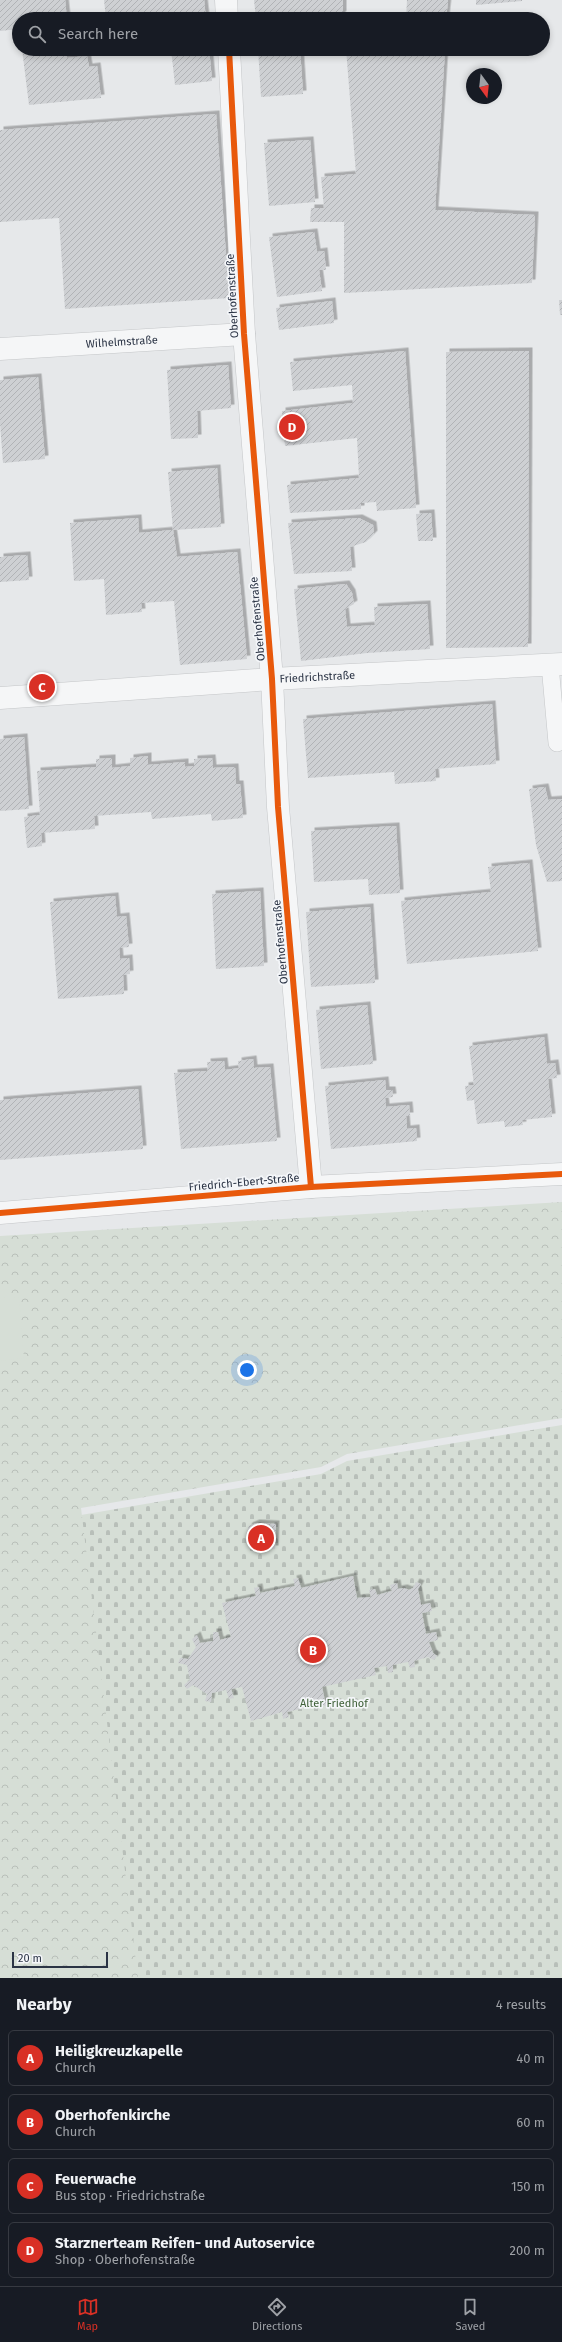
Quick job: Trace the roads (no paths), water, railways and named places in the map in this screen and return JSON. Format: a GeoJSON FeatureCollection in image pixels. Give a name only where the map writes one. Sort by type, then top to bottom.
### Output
{"type":"FeatureCollection","features":[{"type":"Feature","properties":{"kind":"street"},"geometry":{"type":"LineString","coordinates":[[226,0],[227,12]]}},
{"type":"Feature","properties":{"kind":"street","name":"Oberhofenstraße"},"geometry":{"type":"LineString","coordinates":[[229,56],[244,334],[272,680],[278,807],[311,1187]]}},
{"type":"Feature","properties":{"kind":"street","name":"Wilhelmstraße"},"geometry":{"type":"LineString","coordinates":[[0,349],[244,334]]}},
{"type":"Feature","properties":{"kind":"street","name":"Friedrichstraße"},"geometry":{"type":"LineString","coordinates":[[0,698],[272,680],[556,665]]}},
{"type":"Feature","properties":{"kind":"street","name":"Friedrich-Ebert-Straße"},"geometry":{"type":"LineString","coordinates":[[0,1213],[311,1187],[562,1174]]}},
{"type":"Feature","properties":{"kind":"lane"},"geometry":{"type":"LineString","coordinates":[[556,665],[557,743]]}},
{"type":"Feature","properties":{"kind":"place","name":"Starznerteam Reifen- und Autoservice"},"geometry":{"type":"Point","coordinates":[292,427]}},
{"type":"Feature","properties":{"kind":"place","name":"Feuerwache"},"geometry":{"type":"Point","coordinates":[42,687]}},
{"type":"Feature","properties":{"kind":"place","name":"Heiligkreuzkapelle"},"geometry":{"type":"Point","coordinates":[261,1538]}},
{"type":"Feature","properties":{"kind":"place","name":"Oberhofenkirche"},"geometry":{"type":"Point","coordinates":[313,1650]}},
{"type":"Feature","properties":{"kind":"park label","name":"Alter Friedhof"},"geometry":{"type":"Point","coordinates":[334,1703]}}]}
